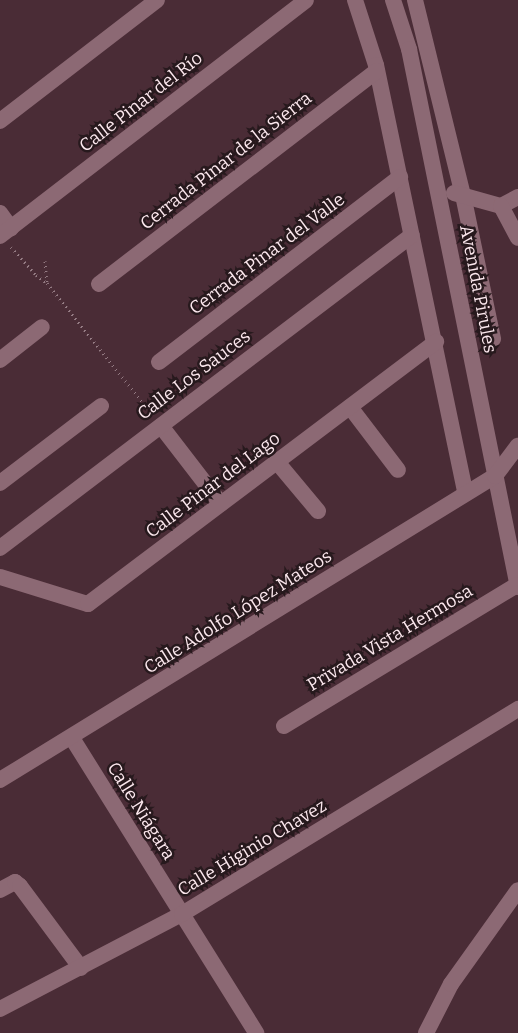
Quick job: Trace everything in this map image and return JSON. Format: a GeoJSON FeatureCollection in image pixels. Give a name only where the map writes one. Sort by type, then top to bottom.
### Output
{"type":"FeatureCollection","features":[{"type":"Feature","properties":{"kind":"street"},"geometry":{"type":"LineString","coordinates":[[0,120],[157,0]]}},
{"type":"Feature","properties":{"kind":"street","name":"Calle Pinar del Río"},"geometry":{"type":"LineString","coordinates":[[4,233],[306,0]]}},
{"type":"Feature","properties":{"kind":"street"},"geometry":{"type":"LineString","coordinates":[[356,0],[377,70],[436,342],[466,494]]}},
{"type":"Feature","properties":{"kind":"street","name":"Avenida Pirules"},"geometry":{"type":"LineString","coordinates":[[393,0],[410,49],[518,586]]}},
{"type":"Feature","properties":{"kind":"street"},"geometry":{"type":"LineString","coordinates":[[415,0],[463,195],[493,339]]}},
{"type":"Feature","properties":{"kind":"street","name":"Cerrada Pinar de la Sierra"},"geometry":{"type":"LineString","coordinates":[[99,284],[377,70]]}},
{"type":"Feature","properties":{"kind":"street","name":"Cerrada Pinar del Valle"},"geometry":{"type":"LineString","coordinates":[[159,362],[400,177]]}},
{"type":"Feature","properties":{"kind":"street"},"geometry":{"type":"LineString","coordinates":[[438,190],[500,206],[518,197]]}},
{"type":"Feature","properties":{"kind":"street"},"geometry":{"type":"LineString","coordinates":[[500,206],[518,238]]}},
{"type":"Feature","properties":{"kind":"street"},"geometry":{"type":"LineString","coordinates":[[0,213],[4,233]]}},
{"type":"Feature","properties":{"kind":"street","name":"Calle Los Sauces"},"geometry":{"type":"LineString","coordinates":[[0,548],[412,234]]}},
{"type":"Feature","properties":{"kind":"street"},"geometry":{"type":"LineString","coordinates":[[0,360],[42,328]]}},
{"type":"Feature","properties":{"kind":"street","name":"Calle Pinar del Lago"},"geometry":{"type":"LineString","coordinates":[[0,577],[88,604],[436,342]]}},
{"type":"Feature","properties":{"kind":"street"},"geometry":{"type":"LineString","coordinates":[[0,483],[101,406]]}},
{"type":"Feature","properties":{"kind":"street"},"geometry":{"type":"LineString","coordinates":[[350,407],[398,470]]}},
{"type":"Feature","properties":{"kind":"street"},"geometry":{"type":"LineString","coordinates":[[161,426],[221,504]]}},
{"type":"Feature","properties":{"kind":"street"},"geometry":{"type":"LineString","coordinates":[[495,476],[518,446]]}},
{"type":"Feature","properties":{"kind":"street"},"geometry":{"type":"LineString","coordinates":[[277,462],[318,511]]}},
{"type":"Feature","properties":{"kind":"street","name":"Calle Adolfo López Mateos"},"geometry":{"type":"LineString","coordinates":[[0,780],[72,738],[495,476]]}},
{"type":"Feature","properties":{"kind":"street","name":"Privada Vista Hermosa"},"geometry":{"type":"LineString","coordinates":[[284,726],[518,586]]}},
{"type":"Feature","properties":{"kind":"street","name":"Calle Higinio Chavez"},"geometry":{"type":"LineString","coordinates":[[0,1009],[182,914],[518,709]]}},
{"type":"Feature","properties":{"kind":"street","name":"Calle Niágara"},"geometry":{"type":"LineString","coordinates":[[72,738],[256,1033]]}},
{"type":"Feature","properties":{"kind":"street"},"geometry":{"type":"LineString","coordinates":[[0,890],[15,882],[20,886],[81,968]]}},
{"type":"Feature","properties":{"kind":"street"},"geometry":{"type":"LineString","coordinates":[[426,1033],[451,984],[518,890]]}},
{"type":"Feature","properties":{"kind":"path"},"geometry":{"type":"LineString","coordinates":[[4,233],[36,274],[47,283],[161,426]]}},
{"type":"Feature","properties":{"kind":"path"},"geometry":{"type":"LineString","coordinates":[[45,261],[47,283]]}}]}
